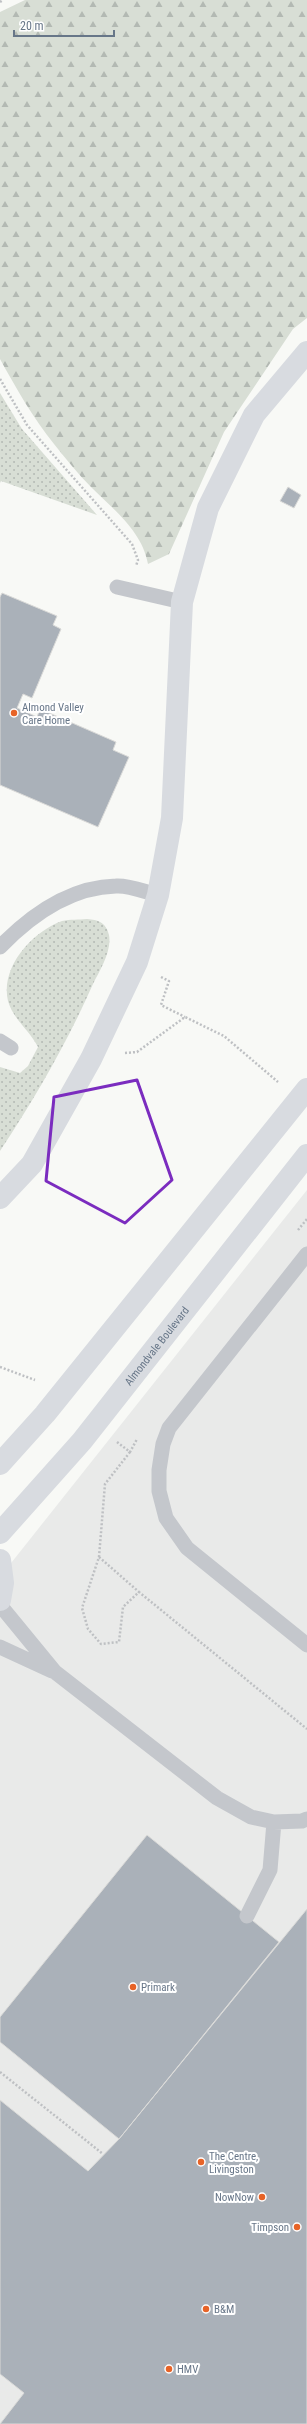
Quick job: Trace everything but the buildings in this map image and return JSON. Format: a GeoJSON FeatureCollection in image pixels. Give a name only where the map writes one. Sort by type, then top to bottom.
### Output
{"type":"FeatureCollection","features":[{"type":"Feature","properties":{"kind":"street"},"geometry":{"type":"LineString","coordinates":[[0,1198],[32,1164],[91,1058],[137,962],[158,895],[172,818],[182,602],[208,508],[254,415],[307,352]]}},
{"type":"Feature","properties":{"kind":"street"},"geometry":{"type":"LineString","coordinates":[[0,1464],[45,1414],[307,1089]]}},
{"type":"Feature","properties":{"kind":"street","name":"Almondvale Boulevard"},"geometry":{"type":"LineString","coordinates":[[0,1533],[82,1441],[307,1155]]}},
{"type":"Feature","properties":{"kind":"street"},"geometry":{"type":"LineString","coordinates":[[0,1560],[3,1583],[0,1600]]}},
{"type":"Feature","properties":{"kind":"lane"},"geometry":{"type":"LineString","coordinates":[[124,588],[182,602]]}},
{"type":"Feature","properties":{"kind":"lane"},"geometry":{"type":"LineString","coordinates":[[0,947],[25,923],[46,907],[80,892],[117,886],[158,895]]}},
{"type":"Feature","properties":{"kind":"lane"},"geometry":{"type":"LineString","coordinates":[[307,1254],[169,1428],[163,1444],[159,1491],[166,1518],[188,1548],[307,1645]]}},
{"type":"Feature","properties":{"kind":"lane"},"geometry":{"type":"LineString","coordinates":[[0,1605],[55,1672],[217,1798],[251,1817],[274,1822],[302,1821],[307,1819]]}},
{"type":"Feature","properties":{"kind":"lane"},"geometry":{"type":"LineString","coordinates":[[0,1647],[55,1672]]}},
{"type":"Feature","properties":{"kind":"lane"},"geometry":{"type":"LineString","coordinates":[[247,1916],[270,1870],[274,1822]]}},
{"type":"Feature","properties":{"kind":"path"},"geometry":{"type":"LineString","coordinates":[[0,379],[27,425],[132,544],[138,560],[124,588]]}},
{"type":"Feature","properties":{"kind":"path"},"geometry":{"type":"LineString","coordinates":[[137,962],[169,981],[161,1005],[224,1036],[283,1086]]}},
{"type":"Feature","properties":{"kind":"path"},"geometry":{"type":"LineString","coordinates":[[91,1058],[137,1052],[186,1017]]}},
{"type":"Feature","properties":{"kind":"path"},"geometry":{"type":"LineString","coordinates":[[130,1452],[105,1484],[99,1558],[82,1608],[88,1629],[101,1644],[119,1642],[123,1607],[139,1592]]}},
{"type":"Feature","properties":{"kind":"path"},"geometry":{"type":"LineString","coordinates":[[99,1558],[307,1729]]}},
{"type":"Feature","properties":{"kind":"path"},"geometry":{"type":"LineString","coordinates":[[0,2072],[103,2154]]}},
{"type":"Feature","properties":{"kind":"highlighted area"},"geometry":{"type":"Polygon","coordinates":[[[137,1080],[172,1180],[125,1223],[46,1181],[54,1097],[137,1080]]]}},
{"type":"Feature","properties":{"kind":"shaded area"},"geometry":{"type":"Polygon","coordinates":[[[307,1190],[307,2424],[0,2424],[0,1577],[307,1190]]]}},
{"type":"Feature","properties":{"kind":"green space"},"geometry":{"type":"Polygon","coordinates":[[[25,0],[307,0],[307,318],[293,329],[224,432],[169,554],[148,564],[140,541],[133,531],[118,513],[81,477],[46,434],[25,403],[0,359],[0,12],[25,0]]]}},
{"type":"Feature","properties":{"kind":"green space"},"geometry":{"type":"Polygon","coordinates":[[[0,393],[22,429],[97,515],[1,481],[0,483],[0,393]]]}},
{"type":"Feature","properties":{"kind":"green space"},"geometry":{"type":"Polygon","coordinates":[[[87,919],[101,922],[108,931],[109,947],[105,960],[50,1070],[0,1151],[0,1067],[20,1073],[28,1066],[38,1047],[10,1007],[7,988],[9,976],[21,952],[40,933],[62,921],[87,919]]]}},
{"type":"Feature","properties":{"kind":"place","name":"Almond Valley Care Home"},"geometry":{"type":"Point","coordinates":[14,713]}},
{"type":"Feature","properties":{"kind":"place","name":"Primark"},"geometry":{"type":"Point","coordinates":[133,1987]}},
{"type":"Feature","properties":{"kind":"place","name":"The Centre, Livingston"},"geometry":{"type":"Point","coordinates":[201,2162]}},
{"type":"Feature","properties":{"kind":"place","name":"NowNow"},"geometry":{"type":"Point","coordinates":[262,2197]}},
{"type":"Feature","properties":{"kind":"place","name":"Timpson"},"geometry":{"type":"Point","coordinates":[297,2227]}},
{"type":"Feature","properties":{"kind":"place","name":"B&M"},"geometry":{"type":"Point","coordinates":[206,2309]}},
{"type":"Feature","properties":{"kind":"place","name":"HMV"},"geometry":{"type":"Point","coordinates":[169,2369]}}]}
